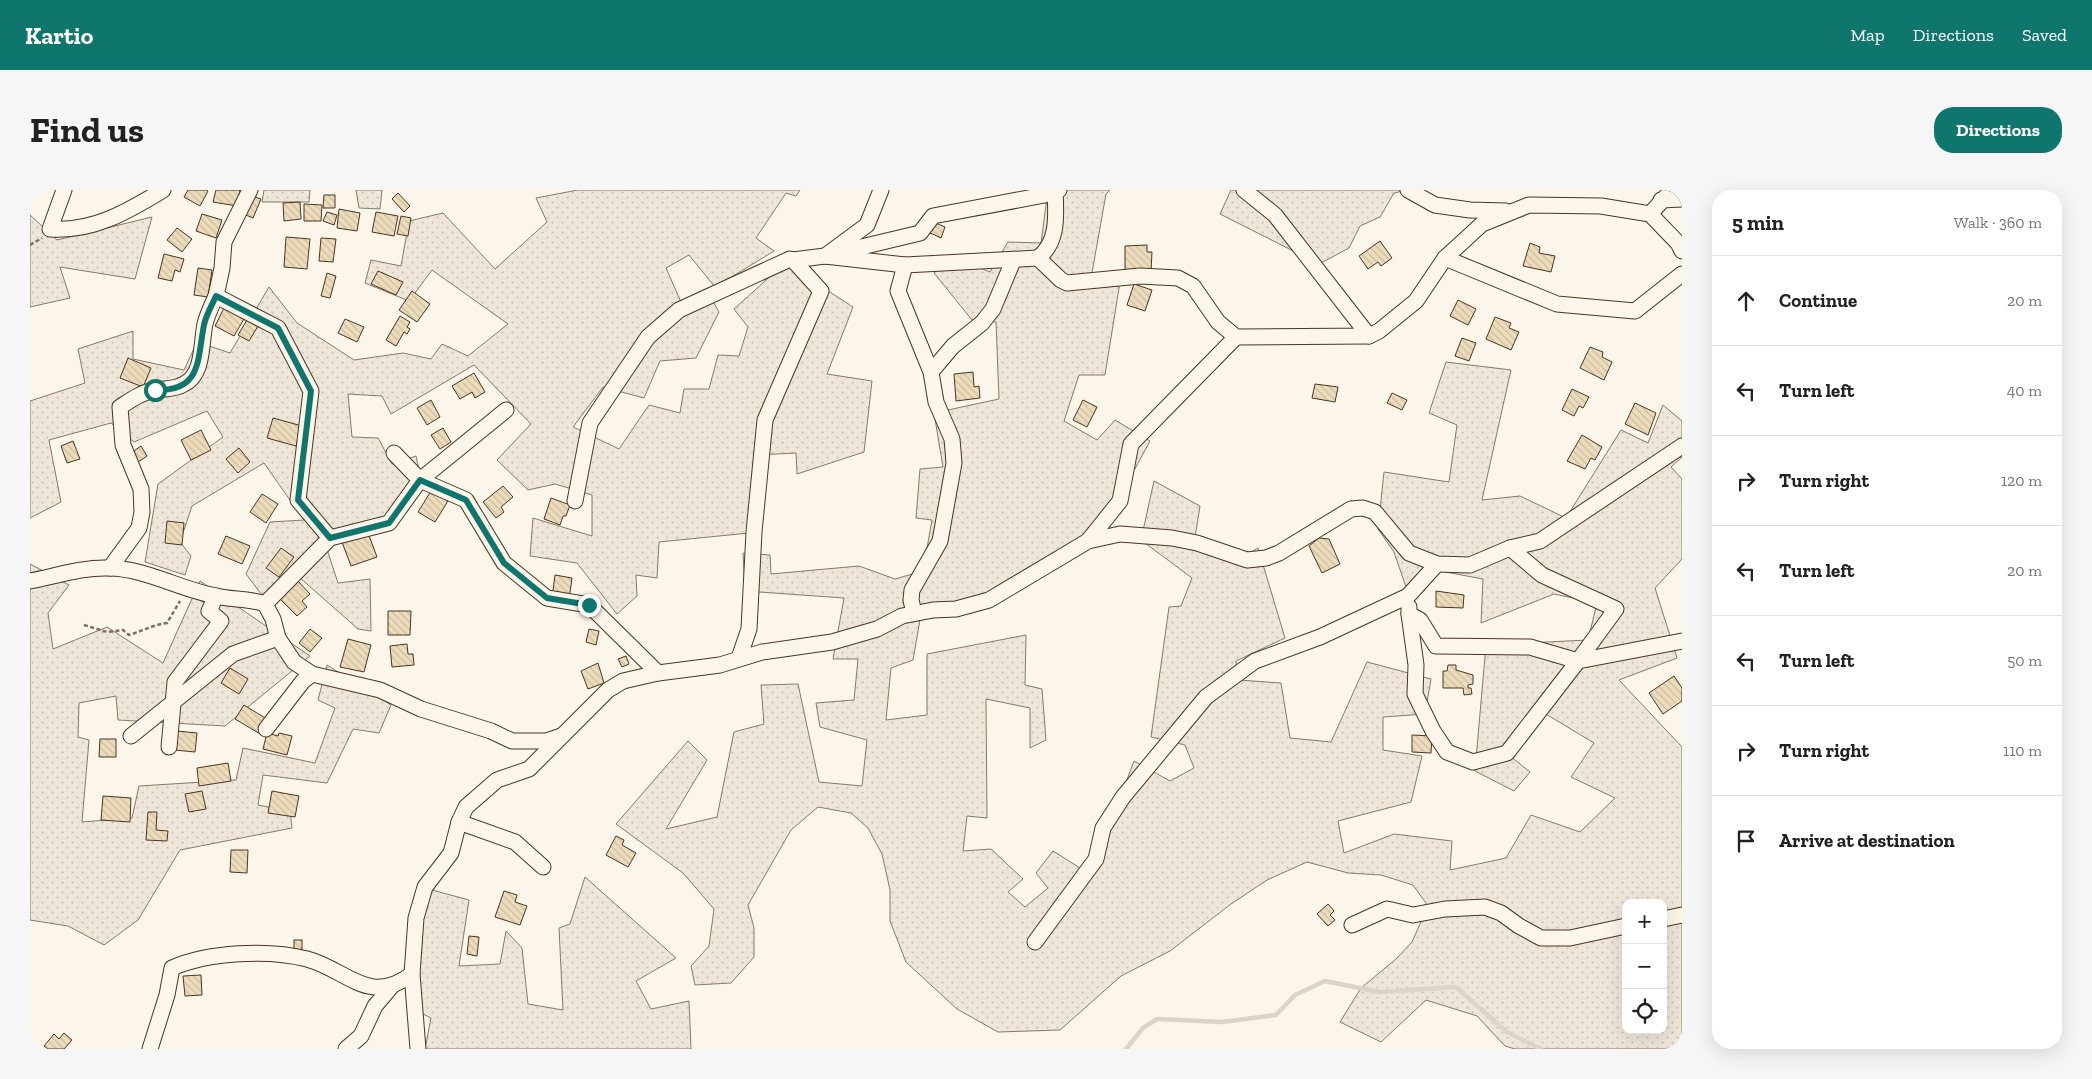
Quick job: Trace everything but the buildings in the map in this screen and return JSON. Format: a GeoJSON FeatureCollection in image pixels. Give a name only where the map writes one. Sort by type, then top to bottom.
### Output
{"type":"FeatureCollection","features":[{"type":"Feature","properties":{"kind":"street"},"geometry":{"type":"LineString","coordinates":[[64,190],[50,229],[69,230],[96,225],[120,216],[163,190]]}},
{"type":"Feature","properties":{"kind":"street"},"geometry":{"type":"LineString","coordinates":[[110,568],[139,528],[142,512],[141,489],[123,445],[120,407],[137,396],[155,390],[169,390],[187,383],[196,369],[200,357],[205,322],[220,283],[224,242],[250,190]]}},
{"type":"Feature","properties":{"kind":"street"},"geometry":{"type":"LineString","coordinates":[[825,256],[867,225],[881,190]]}},
{"type":"Feature","properties":{"kind":"street"},"geometry":{"type":"LineString","coordinates":[[1244,190],[1275,215],[1369,336]]}},
{"type":"Feature","properties":{"kind":"street"},"geometry":{"type":"LineString","coordinates":[[1408,190],[1435,205],[1470,210],[1510,211]]}},
{"type":"Feature","properties":{"kind":"street"},"geometry":{"type":"LineString","coordinates":[[575,500],[590,423],[648,337],[679,310],[790,259],[825,256],[920,233],[933,216],[1056,191],[1054,237],[1047,251],[1038,258],[1013,261],[905,265],[825,256]]}},
{"type":"Feature","properties":{"kind":"street"},"geometry":{"type":"LineString","coordinates":[[1650,214],[1666,195],[1682,199]]}},
{"type":"Feature","properties":{"kind":"street"},"geometry":{"type":"LineString","coordinates":[[1038,258],[1061,280],[1067,283],[1140,276],[1178,278],[1192,286],[1218,322],[1236,337],[1369,336],[1379,331],[1416,301],[1445,258],[1482,224],[1510,211],[1528,197],[1650,214],[1678,244],[1682,251]]}},
{"type":"Feature","properties":{"kind":"street"},"geometry":{"type":"LineString","coordinates":[[1445,258],[1557,304],[1635,311],[1682,274]]}},
{"type":"Feature","properties":{"kind":"street"},"geometry":{"type":"LineString","coordinates":[[739,658],[749,629],[754,532],[765,420],[821,291],[793,260]]}},
{"type":"Feature","properties":{"kind":"street"},"geometry":{"type":"LineString","coordinates":[[931,372],[953,346],[982,323],[993,309],[1013,261]]}},
{"type":"Feature","properties":{"kind":"street"},"geometry":{"type":"LineString","coordinates":[[905,265],[898,291],[931,372],[936,402],[952,438],[954,463],[940,540],[912,590],[911,600],[914,614]]}},
{"type":"Feature","properties":{"kind":"street"},"geometry":{"type":"LineString","coordinates":[[216,296],[278,328],[311,391],[298,500],[330,538]]}},
{"type":"Feature","properties":{"kind":"street"},"geometry":{"type":"LineString","coordinates":[[1088,541],[1120,501],[1131,444],[1236,337]]}},
{"type":"Feature","properties":{"kind":"street"},"geometry":{"type":"LineString","coordinates":[[265,604],[330,538],[389,523],[420,480],[506,410]]}},
{"type":"Feature","properties":{"kind":"street"},"geometry":{"type":"LineString","coordinates":[[418,1049],[412,974],[416,918],[425,886],[451,853],[459,822],[466,808],[482,791],[497,780],[528,768],[608,690],[623,681],[658,673],[720,665],[762,652],[832,642],[857,636],[902,616],[956,609],[989,600],[1088,541],[1120,534],[1172,538],[1198,543],[1247,560],[1266,558],[1279,553],[1351,509],[1363,508],[1375,512],[1409,553],[1437,564],[1470,565],[1510,548],[1540,541],[1682,446]]}},
{"type":"Feature","properties":{"kind":"street"},"geometry":{"type":"LineString","coordinates":[[394,453],[420,480],[466,500],[504,563],[547,598],[589,605],[658,673]]}},
{"type":"Feature","properties":{"kind":"street"},"geometry":{"type":"LineString","coordinates":[[1408,596],[1416,665],[1415,694],[1433,731],[1447,752],[1473,762],[1507,752],[1616,609],[1542,575],[1510,548]]}},
{"type":"Feature","properties":{"kind":"street"},"geometry":{"type":"LineString","coordinates":[[1035,942],[1096,859],[1103,828],[1123,797],[1206,697],[1255,662],[1320,637],[1408,596],[1437,564]]}},
{"type":"Feature","properties":{"kind":"street"},"geometry":{"type":"LineString","coordinates":[[30,581],[78,571],[110,568],[146,575],[216,596],[255,600],[265,604],[273,619],[278,638],[294,662],[312,674],[380,690],[420,709],[491,731],[512,741],[546,741],[561,736]]}},
{"type":"Feature","properties":{"kind":"street"},"geometry":{"type":"LineString","coordinates":[[170,747],[176,682],[220,621],[209,611],[216,596]]}},
{"type":"Feature","properties":{"kind":"street"},"geometry":{"type":"LineString","coordinates":[[1409,614],[1420,620],[1436,646],[1530,647],[1578,661],[1682,641]]}},
{"type":"Feature","properties":{"kind":"street"},"geometry":{"type":"LineString","coordinates":[[131,736],[173,705],[233,654],[278,638]]}},
{"type":"Feature","properties":{"kind":"street"},"geometry":{"type":"LineString","coordinates":[[266,729],[302,681],[312,674]]}},
{"type":"Feature","properties":{"kind":"street"},"geometry":{"type":"LineString","coordinates":[[459,822],[515,842],[543,867]]}},
{"type":"Feature","properties":{"kind":"street"},"geometry":{"type":"LineString","coordinates":[[1352,925],[1387,909],[1413,915],[1446,909],[1485,906],[1501,913],[1541,938],[1570,938],[1622,927]]}},
{"type":"Feature","properties":{"kind":"street"},"geometry":{"type":"LineString","coordinates":[[1667,918],[1682,915]]}},
{"type":"Feature","properties":{"kind":"street"},"geometry":{"type":"LineString","coordinates":[[150,1049],[167,995],[172,968],[202,957],[265,954],[308,959],[359,985],[391,986],[401,983],[412,974]]}},
{"type":"Feature","properties":{"kind":"street"},"geometry":{"type":"LineString","coordinates":[[346,1049],[361,1036],[375,1006],[391,986]]}},
{"type":"Feature","properties":{"kind":"path"},"geometry":{"type":"LineString","coordinates":[[84,625],[107,632],[123,630],[129,635],[138,633],[148,627],[167,623],[181,599]]}},
{"type":"Feature","properties":{"kind":"shaded area"},"geometry":{"type":"Polygon","coordinates":[[[264,190],[310,190],[309,202],[262,202],[264,190]]]}},
{"type":"Feature","properties":{"kind":"shaded area"},"geometry":{"type":"Polygon","coordinates":[[[356,190],[382,190],[380,209],[359,208],[356,190]]]}},
{"type":"Feature","properties":{"kind":"shaded area"},"geometry":{"type":"Polygon","coordinates":[[[578,190],[800,190],[796,196],[786,193],[756,238],[774,251],[715,287],[689,255],[666,268],[681,302],[706,289],[719,312],[696,358],[660,361],[644,398],[603,387],[573,427],[619,449],[649,405],[680,413],[684,389],[709,389],[718,355],[739,356],[748,327],[734,309],[785,263],[853,307],[827,374],[872,381],[864,452],[797,474],[796,453],[756,455],[749,533],[659,542],[657,578],[636,575],[637,596],[617,614],[577,563],[530,556],[533,518],[592,536],[592,495],[555,484],[528,490],[497,460],[531,424],[474,365],[391,414],[382,396],[348,394],[352,437],[378,438],[392,464],[416,456],[420,474],[392,514],[322,534],[338,583],[370,579],[371,631],[358,629],[290,569],[265,599],[246,574],[270,522],[304,520],[264,463],[192,506],[180,542],[191,556],[185,575],[145,562],[158,484],[223,437],[207,411],[134,442],[111,423],[49,440],[61,502],[30,518],[30,401],[85,383],[78,349],[133,331],[133,359],[184,370],[197,342],[230,353],[269,287],[297,323],[354,360],[403,353],[431,359],[442,344],[468,356],[508,324],[432,270],[409,301],[365,283],[371,260],[401,266],[409,221],[443,213],[495,269],[547,222],[536,198],[578,190]]]}},
{"type":"Feature","properties":{"kind":"shaded area"},"geometry":{"type":"Polygon","coordinates":[[[1048,190],[1110,190],[1106,194],[1090,284],[1120,282],[1105,375],[1079,375],[1064,421],[1097,440],[1115,420],[1150,441],[1105,524],[995,604],[921,614],[913,660],[891,668],[886,720],[927,715],[927,654],[1026,635],[1025,685],[1042,689],[1046,740],[1030,748],[1030,708],[986,699],[987,818],[967,816],[963,851],[991,849],[1023,879],[1008,892],[1025,907],[1048,888],[1036,873],[1053,851],[1085,871],[1105,838],[1134,761],[1170,781],[1194,768],[1185,745],[1151,737],[1169,607],[1181,606],[1192,578],[1141,540],[1154,481],[1200,506],[1193,550],[1239,559],[1258,548],[1285,638],[1236,661],[1238,680],[1281,683],[1290,738],[1331,742],[1367,662],[1431,679],[1425,714],[1383,717],[1383,750],[1422,756],[1411,802],[1338,821],[1344,853],[1394,834],[1452,841],[1450,870],[1506,858],[1531,815],[1580,832],[1615,798],[1571,777],[1594,743],[1546,714],[1510,756],[1530,772],[1514,791],[1475,771],[1486,645],[1588,640],[1597,603],[1554,594],[1481,623],[1483,579],[1435,570],[1406,587],[1394,552],[1378,529],[1384,472],[1449,482],[1457,425],[1429,413],[1446,362],[1511,370],[1482,500],[1520,496],[1566,518],[1621,430],[1648,443],[1663,405],[1682,421],[1682,457],[1671,467],[1682,479],[1682,559],[1655,588],[1677,658],[1619,680],[1682,747],[1682,1049],[1515,1049],[1505,1046],[1477,1016],[1426,1000],[1381,1042],[1340,1022],[1361,988],[1396,959],[1412,942],[1428,906],[1413,885],[1381,875],[1348,873],[1307,862],[1267,880],[1231,904],[1170,951],[1121,976],[1060,1030],[998,1032],[957,1009],[906,962],[890,921],[890,890],[882,854],[868,828],[851,813],[818,807],[791,830],[748,905],[754,928],[754,957],[731,983],[695,985],[691,966],[709,946],[714,909],[683,873],[616,824],[688,741],[707,760],[666,829],[717,817],[734,732],[764,724],[761,685],[798,684],[819,782],[862,786],[867,740],[820,727],[816,703],[854,700],[858,659],[833,659],[844,598],[745,591],[743,553],[770,555],[771,574],[859,566],[895,579],[923,571],[932,520],[916,518],[920,469],[943,467],[934,413],[999,399],[996,322],[972,320],[934,273],[956,258],[990,272],[1008,242],[1041,243],[1048,190]]]}},
{"type":"Feature","properties":{"kind":"shaded area"},"geometry":{"type":"Polygon","coordinates":[[[1231,190],[1407,190],[1394,193],[1380,217],[1360,226],[1349,248],[1319,264],[1220,214],[1231,190]]]}},
{"type":"Feature","properties":{"kind":"shaded area"},"geometry":{"type":"Polygon","coordinates":[[[30,215],[57,240],[152,217],[135,279],[60,267],[70,298],[30,307],[30,215]]]}},
{"type":"Feature","properties":{"kind":"shaded area"},"geometry":{"type":"Polygon","coordinates":[[[30,564],[69,585],[48,613],[53,649],[107,627],[163,663],[200,581],[310,656],[225,726],[118,720],[116,696],[79,703],[78,737],[89,740],[82,822],[132,818],[139,786],[236,780],[243,748],[315,763],[335,708],[318,700],[327,665],[391,705],[379,733],[353,729],[327,783],[263,775],[258,805],[290,811],[292,828],[180,850],[138,920],[104,945],[68,926],[30,920],[30,564]]]}},
{"type":"Feature","properties":{"kind":"shaded area"},"geometry":{"type":"Polygon","coordinates":[[[585,877],[676,958],[636,981],[651,1009],[689,1001],[691,1049],[425,1049],[431,1018],[411,1008],[421,887],[469,900],[459,966],[500,964],[506,931],[522,948],[528,1004],[563,1010],[559,928],[570,924],[585,877]]]}},
{"type":"Feature","properties":{"kind":"waterway"},"geometry":{"type":"LineString","coordinates":[[1126,1049],[1143,1028],[1157,1019],[1222,1022],[1276,1015],[1295,995],[1325,981],[1379,992],[1456,987],[1507,1032],[1541,1049]]}},
{"type":"Feature","properties":{"kind":"route"},"geometry":{"type":"LineString","coordinates":[[155,390],[169,390],[187,383],[196,369],[200,357],[205,322],[216,296],[278,328],[311,391],[298,500],[330,538],[389,523],[420,480],[466,500],[504,563],[547,598],[589,605]]}}]}
